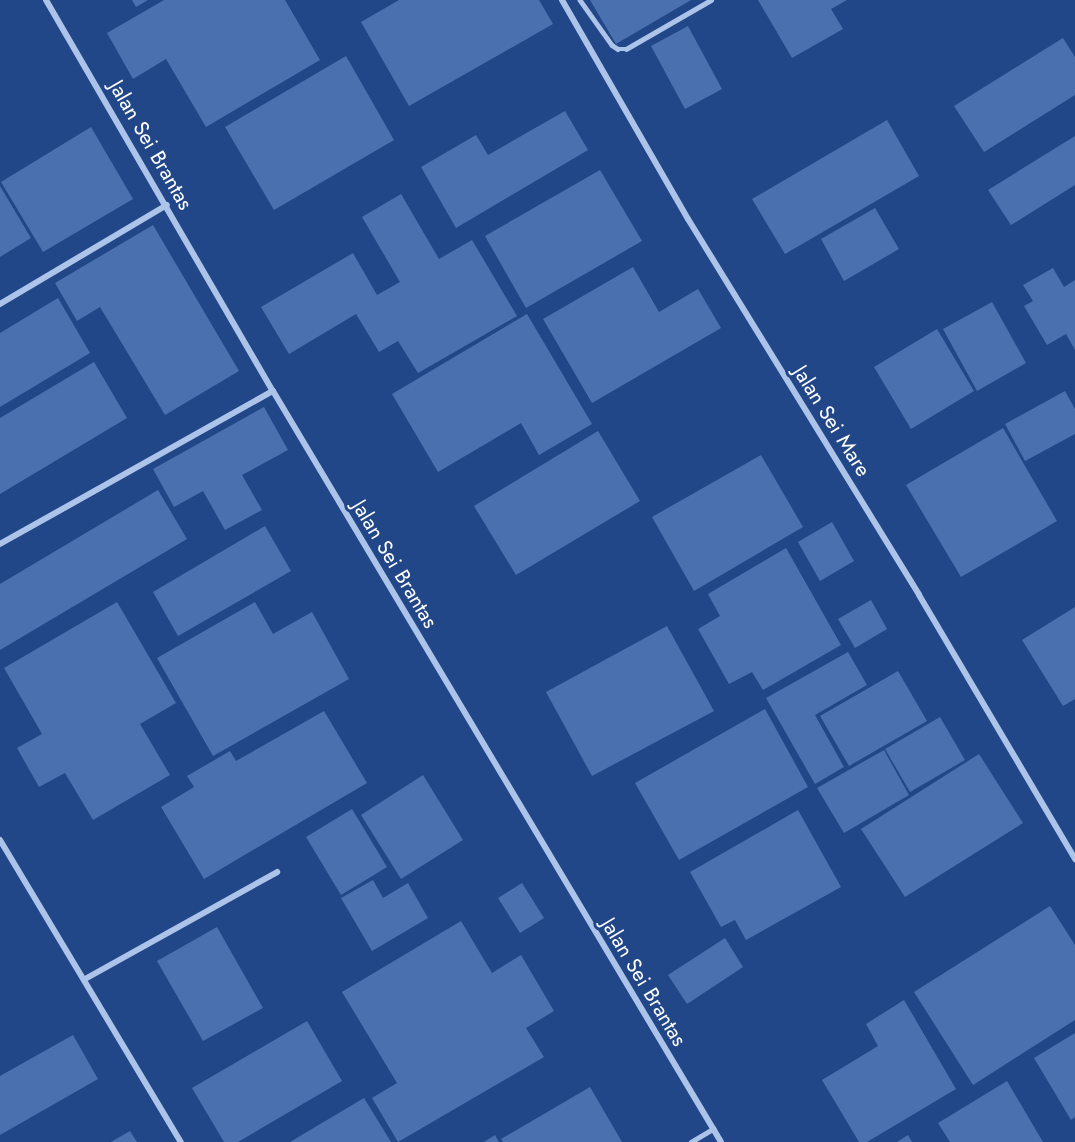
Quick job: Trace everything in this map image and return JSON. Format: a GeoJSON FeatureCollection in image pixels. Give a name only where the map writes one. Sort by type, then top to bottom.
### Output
{"type":"FeatureCollection","features":[{"type":"Feature","properties":{"kind":"street","name":"Jalan Sei Brantas"},"geometry":{"type":"LineString","coordinates":[[46,0],[273,391],[722,1142]]}},
{"type":"Feature","properties":{"kind":"street","name":"Jalan Sei Mare"},"geometry":{"type":"LineString","coordinates":[[563,0],[688,219],[919,595],[1075,859]]}},
{"type":"Feature","properties":{"kind":"street"},"geometry":{"type":"LineString","coordinates":[[0,304],[167,205]]}},
{"type":"Feature","properties":{"kind":"street"},"geometry":{"type":"LineString","coordinates":[[0,544],[273,391]]}},
{"type":"Feature","properties":{"kind":"street"},"geometry":{"type":"LineString","coordinates":[[0,840],[181,1142]]}},
{"type":"Feature","properties":{"kind":"street"},"geometry":{"type":"LineString","coordinates":[[85,979],[277,872]]}},
{"type":"Feature","properties":{"kind":"lane"},"geometry":{"type":"LineString","coordinates":[[580,0],[612,45],[618,49],[626,49],[711,0]]}},
{"type":"Feature","properties":{"kind":"lane"},"geometry":{"type":"LineString","coordinates":[[691,1142],[713,1129]]}},
{"type":"Feature","properties":{"kind":"building"},"geometry":{"type":"Polygon","coordinates":[[[132,0],[148,0],[136,7],[132,0]]]}},
{"type":"Feature","properties":{"kind":"building"},"geometry":{"type":"Polygon","coordinates":[[[164,0],[285,0],[320,60],[206,127],[166,59],[133,79],[107,33],[164,0]]]}},
{"type":"Feature","properties":{"kind":"building"},"geometry":{"type":"Polygon","coordinates":[[[399,0],[539,0],[553,24],[409,106],[361,22],[399,0]]]}},
{"type":"Feature","properties":{"kind":"building"},"geometry":{"type":"Polygon","coordinates":[[[590,0],[691,0],[616,44],[590,0]]]}},
{"type":"Feature","properties":{"kind":"building"},"geometry":{"type":"Polygon","coordinates":[[[758,0],[847,0],[831,9],[843,29],[792,58],[758,0]]]}},
{"type":"Feature","properties":{"kind":"building"},"geometry":{"type":"Polygon","coordinates":[[[688,26],[722,89],[685,109],[651,46],[688,26]]]}},
{"type":"Feature","properties":{"kind":"building"},"geometry":{"type":"Polygon","coordinates":[[[1063,38],[1075,57],[1075,95],[984,152],[954,106],[1063,38]]]}},
{"type":"Feature","properties":{"kind":"building"},"geometry":{"type":"Polygon","coordinates":[[[346,56],[394,140],[274,210],[225,127],[346,56]]]}},
{"type":"Feature","properties":{"kind":"building"},"geometry":{"type":"Polygon","coordinates":[[[565,111],[588,150],[456,228],[421,167],[476,135],[488,155],[565,111]]]}},
{"type":"Feature","properties":{"kind":"building"},"geometry":{"type":"Polygon","coordinates":[[[887,120],[919,176],[785,254],[752,199],[887,120]]]}},
{"type":"Feature","properties":{"kind":"building"},"geometry":{"type":"Polygon","coordinates":[[[91,127],[133,199],[43,252],[1,182],[91,127]]]}},
{"type":"Feature","properties":{"kind":"building"},"geometry":{"type":"Polygon","coordinates":[[[1075,136],[1075,185],[1011,225],[988,190],[1075,136]]]}},
{"type":"Feature","properties":{"kind":"building"},"geometry":{"type":"Polygon","coordinates":[[[600,170],[642,241],[526,308],[485,236],[600,170]]]}},
{"type":"Feature","properties":{"kind":"building"},"geometry":{"type":"Polygon","coordinates":[[[0,186],[31,238],[0,257],[0,186]]]}},
{"type":"Feature","properties":{"kind":"building"},"geometry":{"type":"Polygon","coordinates":[[[401,194],[439,259],[472,240],[517,316],[418,373],[398,341],[379,352],[356,314],[289,354],[261,307],[353,253],[377,295],[400,282],[362,217],[401,194]]]}},
{"type":"Feature","properties":{"kind":"building"},"geometry":{"type":"Polygon","coordinates":[[[875,208],[899,249],[844,281],[821,239],[875,208]]]}},
{"type":"Feature","properties":{"kind":"building"},"geometry":{"type":"Polygon","coordinates":[[[153,225],[239,371],[165,415],[100,307],[77,321],[55,283],[153,225]]]}},
{"type":"Feature","properties":{"kind":"building"},"geometry":{"type":"Polygon","coordinates":[[[633,267],[659,312],[698,289],[721,328],[592,403],[543,319],[633,267]]]}},
{"type":"Feature","properties":{"kind":"building"},"geometry":{"type":"Polygon","coordinates":[[[1053,268],[1064,287],[1075,280],[1075,350],[1066,334],[1047,345],[1024,306],[1033,301],[1023,285],[1053,268]]]}},
{"type":"Feature","properties":{"kind":"building"},"geometry":{"type":"Polygon","coordinates":[[[58,298],[90,353],[0,407],[0,333],[58,298]]]}},
{"type":"Feature","properties":{"kind":"building"},"geometry":{"type":"Polygon","coordinates":[[[992,302],[1026,363],[977,391],[943,329],[992,302]]]}},
{"type":"Feature","properties":{"kind":"building"},"geometry":{"type":"Polygon","coordinates":[[[527,314],[592,424],[539,455],[521,423],[438,472],[392,394],[527,314]]]}},
{"type":"Feature","properties":{"kind":"building"},"geometry":{"type":"Polygon","coordinates":[[[937,329],[974,391],[911,429],[874,367],[937,329]]]}},
{"type":"Feature","properties":{"kind":"building"},"geometry":{"type":"Polygon","coordinates":[[[94,362],[127,418],[0,494],[0,418],[94,362]]]}},
{"type":"Feature","properties":{"kind":"building"},"geometry":{"type":"Polygon","coordinates":[[[1065,391],[1075,409],[1075,434],[1025,461],[1005,424],[1065,391]]]}},
{"type":"Feature","properties":{"kind":"building"},"geometry":{"type":"Polygon","coordinates":[[[264,407],[288,450],[242,475],[262,510],[225,530],[203,491],[174,507],[153,469],[264,407]]]}},
{"type":"Feature","properties":{"kind":"building"},"geometry":{"type":"Polygon","coordinates":[[[1003,428],[1057,521],[961,577],[906,485],[1003,428]]]}},
{"type":"Feature","properties":{"kind":"building"},"geometry":{"type":"Polygon","coordinates":[[[598,431],[640,501],[516,575],[474,506],[598,431]]]}},
{"type":"Feature","properties":{"kind":"building"},"geometry":{"type":"Polygon","coordinates":[[[761,455],[803,527],[694,591],[652,517],[761,455]]]}},
{"type":"Feature","properties":{"kind":"building"},"geometry":{"type":"Polygon","coordinates":[[[158,490],[187,539],[0,650],[0,584],[158,490]]]}},
{"type":"Feature","properties":{"kind":"building"},"geometry":{"type":"Polygon","coordinates":[[[832,522],[854,561],[820,581],[798,542],[832,522]]]}},
{"type":"Feature","properties":{"kind":"building"},"geometry":{"type":"Polygon","coordinates":[[[265,526],[291,571],[178,636],[153,592],[265,526]]]}},
{"type":"Feature","properties":{"kind":"building"},"geometry":{"type":"Polygon","coordinates":[[[786,548],[841,645],[763,690],[752,672],[729,684],[698,629],[720,616],[708,594],[786,548]]]}},
{"type":"Feature","properties":{"kind":"building"},"geometry":{"type":"Polygon","coordinates":[[[871,600],[887,629],[855,648],[838,619],[871,600]]]}},
{"type":"Feature","properties":{"kind":"building"},"geometry":{"type":"Polygon","coordinates":[[[117,602],[176,703],[140,724],[170,775],[93,820],[65,773],[39,787],[17,748],[42,734],[4,668],[117,602]]]}},
{"type":"Feature","properties":{"kind":"building"},"geometry":{"type":"Polygon","coordinates":[[[255,602],[273,634],[312,612],[349,679],[213,756],[157,658],[255,602]]]}},
{"type":"Feature","properties":{"kind":"building"},"geometry":{"type":"Polygon","coordinates":[[[1075,607],[1075,699],[1063,706],[1022,640],[1075,607]]]}},
{"type":"Feature","properties":{"kind":"building"},"geometry":{"type":"Polygon","coordinates":[[[667,626],[714,711],[592,776],[546,692],[667,626]]]}},
{"type":"Feature","properties":{"kind":"building"},"geometry":{"type":"Polygon","coordinates":[[[848,652],[867,685],[815,715],[844,767],[815,784],[766,698],[848,652]]]}},
{"type":"Feature","properties":{"kind":"building"},"geometry":{"type":"Polygon","coordinates":[[[898,671],[927,721],[849,766],[820,716],[898,671]]]}},
{"type":"Feature","properties":{"kind":"building"},"geometry":{"type":"Polygon","coordinates":[[[765,709],[808,787],[679,860],[635,783],[765,709]]]}},
{"type":"Feature","properties":{"kind":"building"},"geometry":{"type":"Polygon","coordinates":[[[324,711],[367,783],[204,879],[161,807],[194,787],[187,776],[230,751],[236,761],[324,711]]]}},
{"type":"Feature","properties":{"kind":"building"},"geometry":{"type":"Polygon","coordinates":[[[940,717],[965,760],[910,792],[885,749],[940,717]]]}},
{"type":"Feature","properties":{"kind":"building"},"geometry":{"type":"Polygon","coordinates":[[[884,750],[909,795],[844,833],[817,788],[884,750]]]}},
{"type":"Feature","properties":{"kind":"building"},"geometry":{"type":"Polygon","coordinates":[[[979,754],[1023,823],[905,897],[861,829],[979,754]]]}},
{"type":"Feature","properties":{"kind":"building"},"geometry":{"type":"Polygon","coordinates":[[[423,775],[463,840],[401,879],[361,815],[423,775]]]}},
{"type":"Feature","properties":{"kind":"building"},"geometry":{"type":"Polygon","coordinates":[[[352,809],[387,867],[341,895],[306,837],[352,809]]]}},
{"type":"Feature","properties":{"kind":"building"},"geometry":{"type":"Polygon","coordinates":[[[798,810],[841,887],[746,940],[735,920],[721,927],[690,872],[798,810]]]}},
{"type":"Feature","properties":{"kind":"building"},"geometry":{"type":"Polygon","coordinates":[[[373,880],[383,898],[408,883],[428,918],[372,951],[341,898],[373,880]]]}},
{"type":"Feature","properties":{"kind":"building"},"geometry":{"type":"Polygon","coordinates":[[[522,883],[544,918],[520,933],[498,898],[522,883]]]}},
{"type":"Feature","properties":{"kind":"building"},"geometry":{"type":"Polygon","coordinates":[[[1050,906],[1075,945],[1075,1020],[973,1085],[914,992],[1050,906]]]}},
{"type":"Feature","properties":{"kind":"building"},"geometry":{"type":"Polygon","coordinates":[[[461,921],[492,973],[521,955],[554,1011],[526,1028],[544,1057],[398,1142],[372,1098],[397,1083],[342,992],[461,921]]]}},
{"type":"Feature","properties":{"kind":"building"},"geometry":{"type":"Polygon","coordinates":[[[217,927],[263,1008],[203,1041],[157,961],[217,927]]]}},
{"type":"Feature","properties":{"kind":"building"},"geometry":{"type":"Polygon","coordinates":[[[725,938],[743,967],[687,1004],[668,975],[725,938]]]}},
{"type":"Feature","properties":{"kind":"building"},"geometry":{"type":"Polygon","coordinates":[[[904,1000],[956,1089],[867,1142],[859,1142],[822,1080],[878,1046],[866,1024],[904,1000]]]}},
{"type":"Feature","properties":{"kind":"building"},"geometry":{"type":"Polygon","coordinates":[[[307,1021],[342,1081],[238,1142],[224,1142],[192,1088],[307,1021]]]}},
{"type":"Feature","properties":{"kind":"building"},"geometry":{"type":"Polygon","coordinates":[[[1075,1033],[1075,1117],[1071,1120],[1034,1058],[1075,1033]]]}},
{"type":"Feature","properties":{"kind":"building"},"geometry":{"type":"Polygon","coordinates":[[[73,1035],[98,1079],[0,1135],[0,1076],[73,1035]]]}},
{"type":"Feature","properties":{"kind":"building"},"geometry":{"type":"Polygon","coordinates":[[[1007,1081],[1043,1142],[950,1142],[938,1123],[1007,1081]]]}},
{"type":"Feature","properties":{"kind":"building"},"geometry":{"type":"Polygon","coordinates":[[[590,1087],[622,1142],[503,1142],[501,1139],[590,1087]]]}},
{"type":"Feature","properties":{"kind":"building"},"geometry":{"type":"Polygon","coordinates":[[[364,1098],[391,1142],[290,1142],[364,1098]]]}},
{"type":"Feature","properties":{"kind":"building"},"geometry":{"type":"Polygon","coordinates":[[[130,1131],[137,1142],[111,1142],[130,1131]]]}},
{"type":"Feature","properties":{"kind":"building"},"geometry":{"type":"Polygon","coordinates":[[[495,1135],[499,1142],[484,1142],[495,1135]]]}},
{"type":"Feature","properties":{"kind":"building"},"geometry":{"type":"Polygon","coordinates":[[[908,1135],[912,1142],[897,1142],[908,1135]]]}}]}
